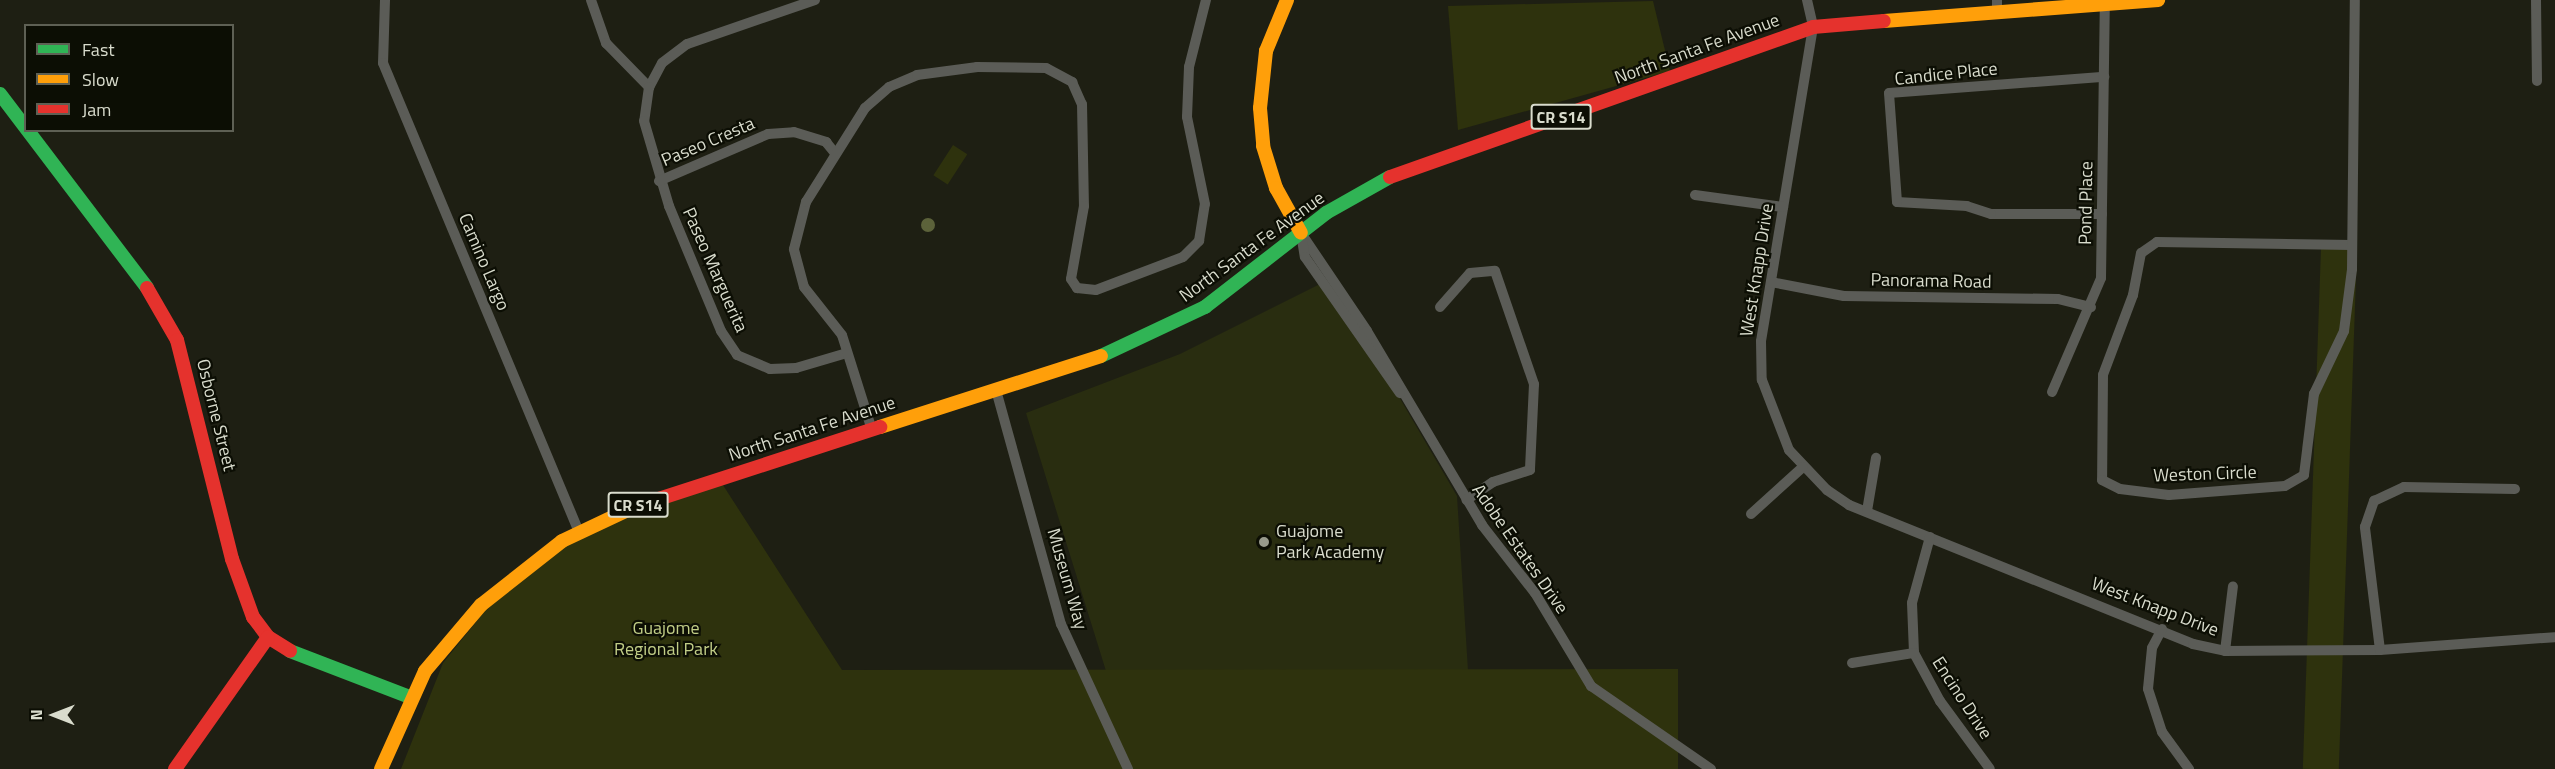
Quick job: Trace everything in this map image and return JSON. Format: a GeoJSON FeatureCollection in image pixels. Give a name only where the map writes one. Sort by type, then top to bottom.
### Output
{"type":"FeatureCollection","features":[{"type":"Feature","properties":{"kind":"main road"},"geometry":{"type":"LineString","coordinates":[[1287,0],[1266,51],[1260,108],[1263,146],[1276,188],[1301,233]]}},
{"type":"Feature","properties":{"kind":"main road","name":"North Santa Fe Avenue"},"geometry":{"type":"LineString","coordinates":[[381,769],[410,697],[425,671],[481,605],[579,532],[638,505],[871,427],[996,390],[1168,329],[1230,290],[1301,233],[1389,177],[1813,27],[1997,5],[2105,4],[2158,0]]}},
{"type":"Feature","properties":{"kind":"main road","name":"Osborne Street"},"geometry":{"type":"LineString","coordinates":[[0,94],[24,126]]}},
{"type":"Feature","properties":{"kind":"main road","name":"Osborne Street"},"geometry":{"type":"LineString","coordinates":[[29,132],[160,305],[190,381],[241,588],[268,637]]}},
{"type":"Feature","properties":{"kind":"main road"},"geometry":{"type":"LineString","coordinates":[[175,769],[268,637],[410,697]]}},
{"type":"Feature","properties":{"kind":"street","name":"Camino Largo"},"geometry":{"type":"LineString","coordinates":[[385,0],[383,63],[579,532]]}},
{"type":"Feature","properties":{"kind":"street"},"geometry":{"type":"LineString","coordinates":[[591,0],[606,43],[649,87]]}},
{"type":"Feature","properties":{"kind":"street","name":"Paseo Marguerita"},"geometry":{"type":"LineString","coordinates":[[815,0],[687,44],[662,63],[649,87],[644,121],[659,181],[721,331],[737,355],[770,369],[796,368],[847,353]]}},
{"type":"Feature","properties":{"kind":"street"},"geometry":{"type":"LineString","coordinates":[[871,427],[836,325],[804,287],[794,249],[797,221],[835,153],[865,108],[889,87],[917,75],[977,67],[1046,68],[1072,82],[1082,105],[1084,206],[1071,279],[1077,288],[1095,290],[1183,256],[1199,241],[1206,218],[1187,117],[1189,67],[1206,0]]}},
{"type":"Feature","properties":{"kind":"street"},"geometry":{"type":"LineString","coordinates":[[1807,0],[1813,27]]}},
{"type":"Feature","properties":{"kind":"street","name":"Weston Circle"},"geometry":{"type":"LineString","coordinates":[[2352,245],[2157,242],[2141,253],[2133,295],[2103,375],[2102,480],[2120,489],[2169,495],[2285,486],[2304,475],[2314,394],[2344,331],[2352,245],[2355,0]]}},
{"type":"Feature","properties":{"kind":"street"},"geometry":{"type":"LineString","coordinates":[[2536,0],[2537,81]]}},
{"type":"Feature","properties":{"kind":"street","name":"Pond Place"},"geometry":{"type":"LineString","coordinates":[[2052,392],[2091,307],[2101,278],[2105,4]]}},
{"type":"Feature","properties":{"kind":"street","name":"West Knapp Drive"},"geometry":{"type":"LineString","coordinates":[[1813,27],[1761,341],[1762,381],[1789,450],[1827,490],[1867,511],[1930,537],[2162,629],[2225,651],[2380,650],[2555,637]]}},
{"type":"Feature","properties":{"kind":"street","name":"Candice Place"},"geometry":{"type":"LineString","coordinates":[[2102,214],[1991,214],[1967,206],[1897,202],[1889,93],[2104,76]]}},
{"type":"Feature","properties":{"kind":"street","name":"Paseo Cresta"},"geometry":{"type":"LineString","coordinates":[[659,181],[768,134],[794,132],[826,142],[835,153]]}},
{"type":"Feature","properties":{"kind":"street"},"geometry":{"type":"LineString","coordinates":[[1695,195],[1783,207]]}},
{"type":"Feature","properties":{"kind":"street","name":"Adobe Estates Drive"},"geometry":{"type":"LineString","coordinates":[[1301,233],[1305,256],[1389,383],[1405,397],[1466,500],[1535,593],[1591,686],[1711,769]]}},
{"type":"Feature","properties":{"kind":"street"},"geometry":{"type":"LineString","coordinates":[[1440,307],[1470,273],[1495,271],[1534,384],[1530,470],[1493,482],[1466,500]]}},
{"type":"Feature","properties":{"kind":"street","name":"Panorama Road"},"geometry":{"type":"LineString","coordinates":[[1771,282],[1844,296],[2058,299],[2091,307]]}},
{"type":"Feature","properties":{"kind":"street","name":"Museum Way"},"geometry":{"type":"LineString","coordinates":[[996,390],[1061,624],[1128,769]]}},
{"type":"Feature","properties":{"kind":"street"},"geometry":{"type":"LineString","coordinates":[[1867,511],[1876,458]]}},
{"type":"Feature","properties":{"kind":"street"},"geometry":{"type":"LineString","coordinates":[[1751,513],[1803,467]]}},
{"type":"Feature","properties":{"kind":"street"},"geometry":{"type":"LineString","coordinates":[[2380,650],[2365,527],[2374,501],[2404,487],[2515,489]]}},
{"type":"Feature","properties":{"kind":"street","name":"Encino Drive"},"geometry":{"type":"LineString","coordinates":[[1930,537],[1912,603],[1914,653],[1940,701],[1990,769]]}},
{"type":"Feature","properties":{"kind":"street"},"geometry":{"type":"LineString","coordinates":[[2225,651],[2233,586]]}},
{"type":"Feature","properties":{"kind":"street"},"geometry":{"type":"LineString","coordinates":[[2162,629],[2152,648],[2148,689],[2162,732],[2189,769]]}},
{"type":"Feature","properties":{"kind":"street"},"geometry":{"type":"LineString","coordinates":[[1852,663],[1914,653]]}},
{"type":"Feature","properties":{"kind":"shaded area"},"geometry":{"type":"Polygon","coordinates":[[[925,218],[931,218],[935,225],[931,232],[925,232],[921,228],[921,222],[925,218]]]}},
{"type":"Feature","properties":{"kind":"shaded area","name":"Guajome Park Academy"},"geometry":{"type":"Polygon","coordinates":[[[1330,279],[1457,496],[1469,686],[1128,742],[1026,413],[1180,354],[1330,279]]]}},
{"type":"Feature","properties":{"kind":"green space"},"geometry":{"type":"Polygon","coordinates":[[[1653,1],[1670,71],[1458,130],[1448,6],[1653,1]]]}},
{"type":"Feature","properties":{"kind":"green space"},"geometry":{"type":"Polygon","coordinates":[[[953,145],[967,154],[948,184],[933,175],[953,145]]]}},
{"type":"Feature","properties":{"kind":"green space"},"geometry":{"type":"Polygon","coordinates":[[[2321,248],[2357,249],[2339,769],[2303,769],[2321,248]]]}},
{"type":"Feature","properties":{"kind":"green space","name":"Guajome Regional Park"},"geometry":{"type":"Polygon","coordinates":[[[721,482],[842,670],[1678,669],[1678,769],[401,769],[443,663],[484,612],[545,559],[599,527],[721,482]]]}},
{"type":"Feature","properties":{"kind":"traffic: fast"},"geometry":{"type":"LineString","coordinates":[[0,94],[24,126]]}},
{"type":"Feature","properties":{"kind":"traffic: fast"},"geometry":{"type":"LineString","coordinates":[[29,132],[147,288]]}},
{"type":"Feature","properties":{"kind":"traffic: fast"},"geometry":{"type":"LineString","coordinates":[[1101,356],[1205,307],[1326,213],[1390,177]]}},
{"type":"Feature","properties":{"kind":"traffic: fast"},"geometry":{"type":"LineString","coordinates":[[290,651],[410,697]]}},
{"type":"Feature","properties":{"kind":"traffic: slow"},"geometry":{"type":"LineString","coordinates":[[1287,0],[1266,51],[1260,108],[1263,146],[1276,188],[1301,233]]}},
{"type":"Feature","properties":{"kind":"traffic: slow"},"geometry":{"type":"LineString","coordinates":[[1884,21],[2158,0]]}},
{"type":"Feature","properties":{"kind":"traffic: slow"},"geometry":{"type":"LineString","coordinates":[[880,427],[1101,356]]}},
{"type":"Feature","properties":{"kind":"traffic: slow"},"geometry":{"type":"LineString","coordinates":[[381,769],[425,671],[481,605],[562,541],[634,507]]}},
{"type":"Feature","properties":{"kind":"traffic: jam"},"geometry":{"type":"LineString","coordinates":[[1390,177],[1813,27],[1884,21]]}},
{"type":"Feature","properties":{"kind":"traffic: jam"},"geometry":{"type":"LineString","coordinates":[[147,288],[177,340],[232,559],[253,617],[268,637],[290,651]]}},
{"type":"Feature","properties":{"kind":"traffic: jam"},"geometry":{"type":"LineString","coordinates":[[634,507],[880,427]]}},
{"type":"Feature","properties":{"kind":"traffic: jam"},"geometry":{"type":"LineString","coordinates":[[175,769],[268,637]]}},
{"type":"Feature","properties":{"kind":"place","name":"Guajome Park Academy"},"geometry":{"type":"Point","coordinates":[1264,542]}}]}
